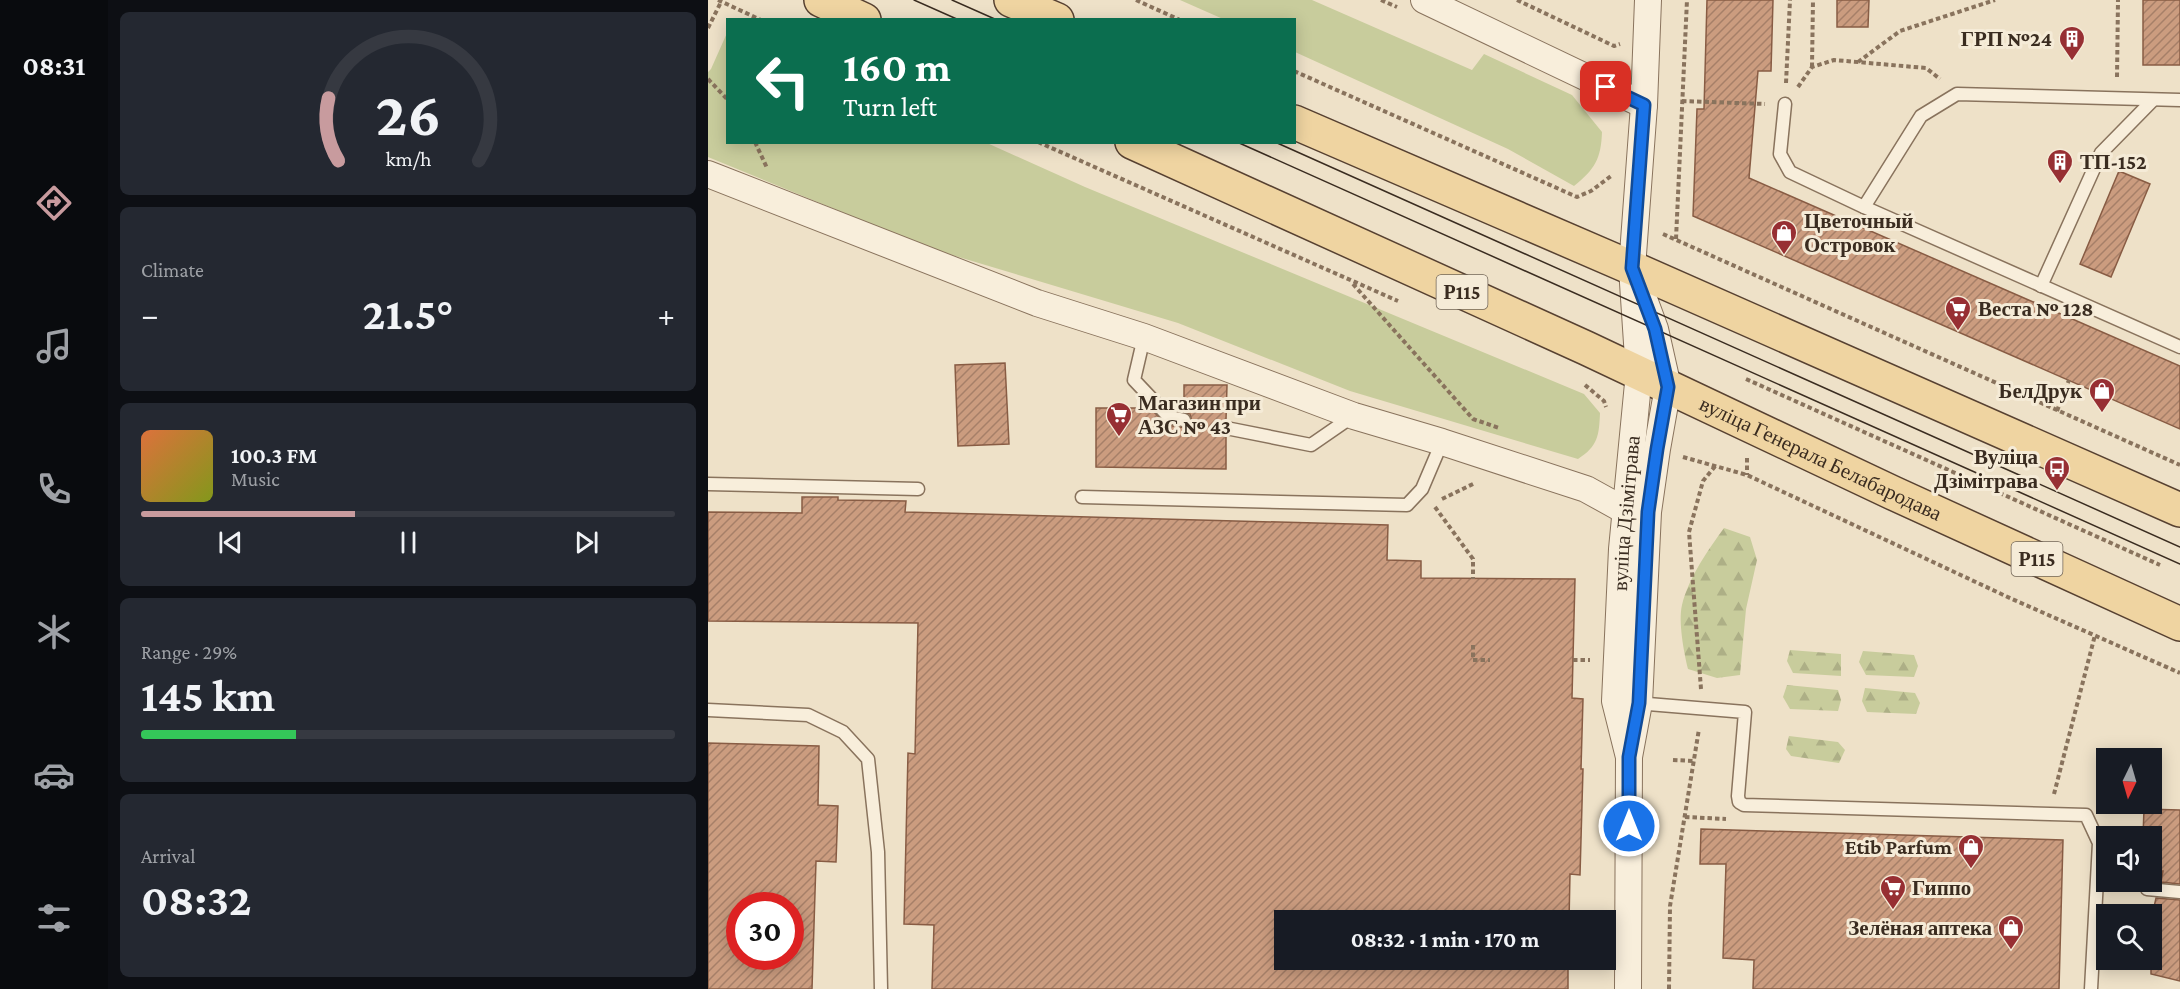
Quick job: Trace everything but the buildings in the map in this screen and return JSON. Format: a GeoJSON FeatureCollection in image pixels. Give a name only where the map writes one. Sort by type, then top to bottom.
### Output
{"type":"FeatureCollection","features":[{"type":"Feature","properties":{"kind":"main road"},"geometry":{"type":"LineString","coordinates":[[821,0],[860,18]]}},
{"type":"Feature","properties":{"kind":"main road"},"geometry":{"type":"LineString","coordinates":[[1011,0],[1052,18]]}},
{"type":"Feature","properties":{"kind":"main road"},"geometry":{"type":"LineString","coordinates":[[1296,123],[1632,268],[2180,510]]}},
{"type":"Feature","properties":{"kind":"main road","name":"вуліца Генерала Белабародава"},"geometry":{"type":"LineString","coordinates":[[1136,144],[2180,624]]}},
{"type":"Feature","properties":{"kind":"street"},"geometry":{"type":"LineString","coordinates":[[1424,0],[1644,105]]}},
{"type":"Feature","properties":{"kind":"street","name":"вуліца Дзімітрава"},"geometry":{"type":"LineString","coordinates":[[1628,989],[1629,757],[1624,510],[1638,373],[1632,268],[1644,105],[1648,0]]}},
{"type":"Feature","properties":{"kind":"street"},"geometry":{"type":"LineString","coordinates":[[708,174],[1037,303],[1144,337],[1354,416],[1443,442],[1586,489],[1624,510]]}},
{"type":"Feature","properties":{"kind":"street","name":"вуліца Дзімітрава"},"geometry":{"type":"LineString","coordinates":[[1627,702],[1648,512],[1668,387],[1655,329],[1632,268]]}},
{"type":"Feature","properties":{"kind":"street"},"geometry":{"type":"LineString","coordinates":[[1586,489],[1628,476]]}},
{"type":"Feature","properties":{"kind":"lane"},"geometry":{"type":"LineString","coordinates":[[1864,207],[1920,116],[1957,94],[2180,99]]}},
{"type":"Feature","properties":{"kind":"lane"},"geometry":{"type":"LineString","coordinates":[[2041,286],[2101,153],[2153,100]]}},
{"type":"Feature","properties":{"kind":"lane"},"geometry":{"type":"LineString","coordinates":[[1785,105],[1780,154],[1790,172],[2180,347]]}},
{"type":"Feature","properties":{"kind":"lane"},"geometry":{"type":"LineString","coordinates":[[1144,337],[1134,380],[1169,417],[1184,420]]}},
{"type":"Feature","properties":{"kind":"lane"},"geometry":{"type":"LineString","coordinates":[[1226,428],[1311,445],[1354,416]]}},
{"type":"Feature","properties":{"kind":"lane"},"geometry":{"type":"LineString","coordinates":[[1082,497],[1407,505],[1422,489],[1443,442]]}},
{"type":"Feature","properties":{"kind":"lane"},"geometry":{"type":"LineString","coordinates":[[708,484],[918,489]]}},
{"type":"Feature","properties":{"kind":"lane"},"geometry":{"type":"LineString","coordinates":[[1627,702],[1745,712],[1738,796],[1739,802],[1744,805],[2086,815],[2099,843],[2091,989]]}},
{"type":"Feature","properties":{"kind":"lane"},"geometry":{"type":"LineString","coordinates":[[708,710],[808,715],[843,732],[868,759],[878,852],[882,989]]}},
{"type":"Feature","properties":{"kind":"lane"},"geometry":{"type":"LineString","coordinates":[[2162,890],[2180,892]]}},
{"type":"Feature","properties":{"kind":"path"},"geometry":{"type":"LineString","coordinates":[[1136,0],[1176,18]]}},
{"type":"Feature","properties":{"kind":"path"},"geometry":{"type":"LineString","coordinates":[[1517,0],[1614,46],[1628,41]]}},
{"type":"Feature","properties":{"kind":"path"},"geometry":{"type":"LineString","coordinates":[[1676,239],[1687,0]]}},
{"type":"Feature","properties":{"kind":"path"},"geometry":{"type":"LineString","coordinates":[[1785,105],[1790,0]]}},
{"type":"Feature","properties":{"kind":"path"},"geometry":{"type":"LineString","coordinates":[[1785,105],[1812,67],[1813,0]]}},
{"type":"Feature","properties":{"kind":"path"},"geometry":{"type":"LineString","coordinates":[[1857,62],[1900,31],[1995,0]]}},
{"type":"Feature","properties":{"kind":"path"},"geometry":{"type":"LineString","coordinates":[[2117,99],[2118,0]]}},
{"type":"Feature","properties":{"kind":"path"},"geometry":{"type":"LineString","coordinates":[[708,28],[719,1],[757,18]]}},
{"type":"Feature","properties":{"kind":"path"},"geometry":{"type":"LineString","coordinates":[[1812,67],[1834,60],[1926,68],[1957,94]]}},
{"type":"Feature","properties":{"kind":"path"},"geometry":{"type":"LineString","coordinates":[[1296,72],[1577,197]]}},
{"type":"Feature","properties":{"kind":"path"},"geometry":{"type":"LineString","coordinates":[[708,80],[726,98]]}},
{"type":"Feature","properties":{"kind":"path"},"geometry":{"type":"LineString","coordinates":[[1682,101],[1785,105]]}},
{"type":"Feature","properties":{"kind":"path"},"geometry":{"type":"LineString","coordinates":[[1042,144],[1406,304]]}},
{"type":"Feature","properties":{"kind":"path"},"geometry":{"type":"LineString","coordinates":[[1657,231],[2180,465]]}},
{"type":"Feature","properties":{"kind":"path"},"geometry":{"type":"LineString","coordinates":[[1350,281],[1473,419],[1506,430]]}},
{"type":"Feature","properties":{"kind":"path"},"geometry":{"type":"LineString","coordinates":[[1746,379],[2160,565]]}},
{"type":"Feature","properties":{"kind":"path"},"geometry":{"type":"LineString","coordinates":[[2057,411],[2069,380]]}},
{"type":"Feature","properties":{"kind":"path"},"geometry":{"type":"LineString","coordinates":[[1579,381],[1605,400],[1606,410]]}},
{"type":"Feature","properties":{"kind":"path"},"geometry":{"type":"LineString","coordinates":[[1678,456],[1748,476],[2012,599],[2180,673]]}},
{"type":"Feature","properties":{"kind":"path"},"geometry":{"type":"LineString","coordinates":[[1747,457],[1748,476]]}},
{"type":"Feature","properties":{"kind":"path"},"geometry":{"type":"LineString","coordinates":[[1473,579],[1473,559],[1433,504],[1474,483],[1485,486]]}},
{"type":"Feature","properties":{"kind":"path"},"geometry":{"type":"LineString","coordinates":[[2048,814],[2095,635]]}},
{"type":"Feature","properties":{"kind":"path"},"geometry":{"type":"LineString","coordinates":[[1473,645],[1473,660],[1490,660]]}},
{"type":"Feature","properties":{"kind":"path"},"geometry":{"type":"LineString","coordinates":[[1673,760],[1694,762]]}},
{"type":"Feature","properties":{"kind":"path"},"geometry":{"type":"LineString","coordinates":[[1684,817],[1731,819]]}},
{"type":"Feature","properties":{"kind":"green space"},"geometry":{"type":"Polygon","coordinates":[[[1180,0],[1312,0],[1472,70],[1484,54],[1572,95],[1602,132],[1596,163],[1574,186],[1508,149],[1296,52],[1296,18],[1221,18],[1180,0]]]}},
{"type":"Feature","properties":{"kind":"green space"},"geometry":{"type":"Polygon","coordinates":[[[726,35],[726,144],[989,144],[1085,187],[1584,394],[1600,413],[1596,440],[1590,450],[1578,459],[1350,391],[1178,323],[932,249],[708,157],[708,72],[726,35]]]}},
{"type":"Feature","properties":{"kind":"green space"},"geometry":{"type":"Polygon","coordinates":[[[1724,528],[1750,537],[1757,560],[1746,609],[1740,675],[1717,678],[1688,669],[1682,637],[1681,612],[1694,574],[1724,528]]]}},
{"type":"Feature","properties":{"kind":"green space"},"geometry":{"type":"Polygon","coordinates":[[[1790,650],[1841,654],[1841,676],[1793,673],[1787,661],[1790,650]]]}},
{"type":"Feature","properties":{"kind":"green space"},"geometry":{"type":"Polygon","coordinates":[[[1863,651],[1914,655],[1918,666],[1914,677],[1866,675],[1859,662],[1863,651]]]}},
{"type":"Feature","properties":{"kind":"green space"},"geometry":{"type":"Polygon","coordinates":[[[1787,685],[1838,690],[1841,700],[1838,711],[1790,709],[1783,697],[1787,685]]]}},
{"type":"Feature","properties":{"kind":"green space"},"geometry":{"type":"Polygon","coordinates":[[[1865,688],[1915,693],[1920,703],[1916,714],[1867,712],[1862,701],[1865,688]]]}},
{"type":"Feature","properties":{"kind":"green space"},"geometry":{"type":"Polygon","coordinates":[[[1789,736],[1838,742],[1845,750],[1839,763],[1791,756],[1786,749],[1789,736]]]}},
{"type":"Feature","properties":{"kind":"tram line"},"geometry":{"type":"LineString","coordinates":[[914,0],[954,18]]}},
{"type":"Feature","properties":{"kind":"tram line"},"geometry":{"type":"LineString","coordinates":[[952,0],[992,18]]}},
{"type":"Feature","properties":{"kind":"tram line"},"geometry":{"type":"LineString","coordinates":[[1241,144],[2180,564]]}},
{"type":"Feature","properties":{"kind":"tram line"},"geometry":{"type":"LineString","coordinates":[[1279,144],[2180,547]]}},
{"type":"Feature","properties":{"kind":"place","name":"ГРП №24"},"geometry":{"type":"Point","coordinates":[2072,62]}},
{"type":"Feature","properties":{"kind":"place","name":"ТП-152"},"geometry":{"type":"Point","coordinates":[2060,185]}},
{"type":"Feature","properties":{"kind":"place","name":"Цветочный Островок"},"geometry":{"type":"Point","coordinates":[1784,256]}},
{"type":"Feature","properties":{"kind":"place","name":"Веста № 128"},"geometry":{"type":"Point","coordinates":[1958,332]}},
{"type":"Feature","properties":{"kind":"place","name":"БелДрук"},"geometry":{"type":"Point","coordinates":[2102,414]}},
{"type":"Feature","properties":{"kind":"place","name":"Магазин при АЗС № 43"},"geometry":{"type":"Point","coordinates":[1119,438]}},
{"type":"Feature","properties":{"kind":"place","name":"Вуліца Дзімітрава"},"geometry":{"type":"Point","coordinates":[2057,492]}},
{"type":"Feature","properties":{"kind":"place","name":"Etib Parfum"},"geometry":{"type":"Point","coordinates":[1971,870]}},
{"type":"Feature","properties":{"kind":"place","name":"Гиппо"},"geometry":{"type":"Point","coordinates":[1893,911]}},
{"type":"Feature","properties":{"kind":"place","name":"Зелёная аптека"},"geometry":{"type":"Point","coordinates":[2011,951]}},
{"type":"Feature","properties":{"kind":"route"},"geometry":{"type":"LineString","coordinates":[[1606,87],[1644,105],[1632,268],[1655,329],[1668,387],[1648,512],[1639,703],[1629,757],[1629,826]]}}]}
